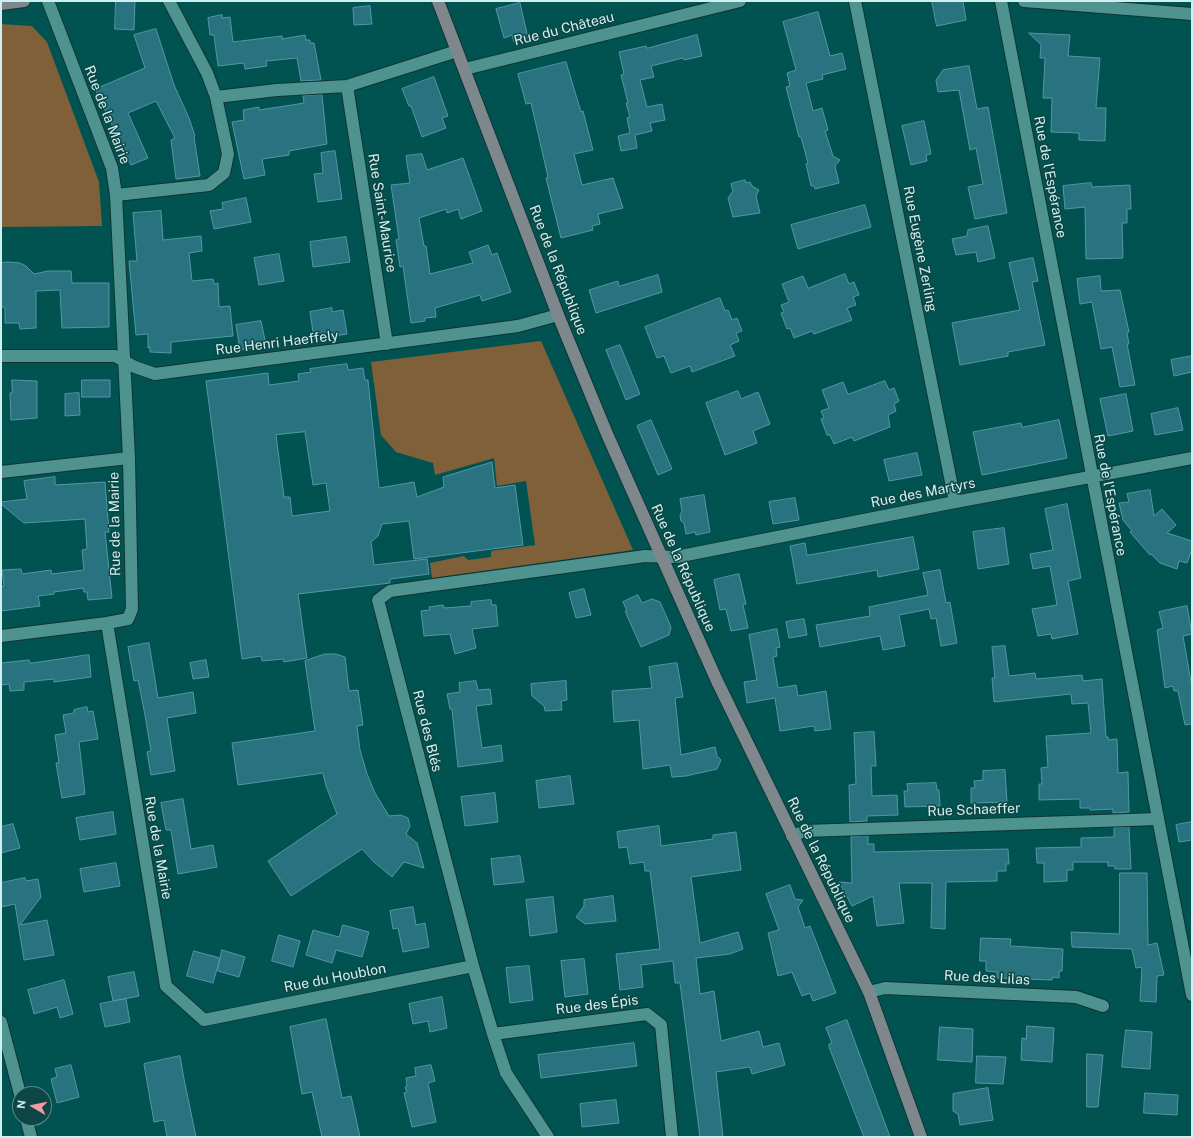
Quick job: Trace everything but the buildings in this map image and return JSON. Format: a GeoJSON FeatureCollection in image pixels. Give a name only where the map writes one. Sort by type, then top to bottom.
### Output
{"type":"FeatureCollection","features":[{"type":"Feature","properties":{"kind":"main road"},"geometry":{"type":"LineString","coordinates":[[1,4],[24,1]]}},
{"type":"Feature","properties":{"kind":"main road","name":"Rue de la République"},"geometry":{"type":"LineString","coordinates":[[438,1],[558,315],[607,434],[717,680],[869,992],[921,1137]]}},
{"type":"Feature","properties":{"kind":"street","name":"Rue de la Mairie"},"geometry":{"type":"LineString","coordinates":[[48,1],[112,168],[116,195],[130,458],[132,610],[128,619],[107,623],[166,986],[204,1020]]}},
{"type":"Feature","properties":{"kind":"street"},"geometry":{"type":"LineString","coordinates":[[116,195],[209,185],[224,173],[228,154],[216,97],[207,73],[169,1]]}},
{"type":"Feature","properties":{"kind":"street","name":"Rue du Château"},"geometry":{"type":"LineString","coordinates":[[465,69],[740,1]]}},
{"type":"Feature","properties":{"kind":"street","name":"Rue Eugène Zerling"},"geometry":{"type":"LineString","coordinates":[[856,1],[955,502]]}},
{"type":"Feature","properties":{"kind":"street","name":"Rue de l'Espérance"},"geometry":{"type":"LineString","coordinates":[[1001,1],[1091,476],[1192,994]]}},
{"type":"Feature","properties":{"kind":"street"},"geometry":{"type":"LineString","coordinates":[[1024,1],[1192,14]]}},
{"type":"Feature","properties":{"kind":"street"},"geometry":{"type":"LineString","coordinates":[[216,97],[276,90],[347,86],[457,52]]}},
{"type":"Feature","properties":{"kind":"street","name":"Rue Saint-Maurice"},"geometry":{"type":"LineString","coordinates":[[347,86],[387,344]]}},
{"type":"Feature","properties":{"kind":"street","name":"Rue Henri Haeffely"},"geometry":{"type":"LineString","coordinates":[[1,356],[115,356],[135,367],[155,374],[518,326],[558,315]]}},
{"type":"Feature","properties":{"kind":"street"},"geometry":{"type":"LineString","coordinates":[[1,472],[130,458]]}},
{"type":"Feature","properties":{"kind":"street","name":"Rue des Martyrs"},"geometry":{"type":"LineString","coordinates":[[661,556],[676,557],[955,502],[1192,458]]}},
{"type":"Feature","properties":{"kind":"street","name":"Rue des Blés"},"geometry":{"type":"LineString","coordinates":[[548,1137],[506,1073],[493,1034],[473,966],[378,600],[390,591],[645,556],[661,556]]}},
{"type":"Feature","properties":{"kind":"street"},"geometry":{"type":"LineString","coordinates":[[1,636],[107,623]]}},
{"type":"Feature","properties":{"kind":"street","name":"Rue Schaeffer"},"geometry":{"type":"LineString","coordinates":[[792,836],[805,831],[1158,819]]}},
{"type":"Feature","properties":{"kind":"street","name":"Rue du Houblon"},"geometry":{"type":"LineString","coordinates":[[204,1020],[473,966]]}},
{"type":"Feature","properties":{"kind":"street","name":"Rue des Lilas"},"geometry":{"type":"LineString","coordinates":[[869,992],[885,988],[1076,997],[1103,1006]]}},
{"type":"Feature","properties":{"kind":"street","name":"Rue des Épis"},"geometry":{"type":"LineString","coordinates":[[493,1034],[647,1014],[660,1025],[672,1137]]}},
{"type":"Feature","properties":{"kind":"street"},"geometry":{"type":"LineString","coordinates":[[1,1022],[18,1086]]}},
{"type":"Feature","properties":{"kind":"street"},"geometry":{"type":"LineString","coordinates":[[28,1126],[31,1137]]}},
{"type":"Feature","properties":{"kind":"shaded area"},"geometry":{"type":"Polygon","coordinates":[[[1,24],[32,26],[47,42],[99,182],[102,226],[1,227],[1,24]]]}},
{"type":"Feature","properties":{"kind":"shaded area"},"geometry":{"type":"Polygon","coordinates":[[[541,341],[633,550],[432,578],[430,563],[464,556],[468,560],[491,557],[491,551],[535,545],[526,481],[497,486],[494,458],[435,475],[433,463],[396,452],[381,435],[371,362],[541,341]]]}}]}
